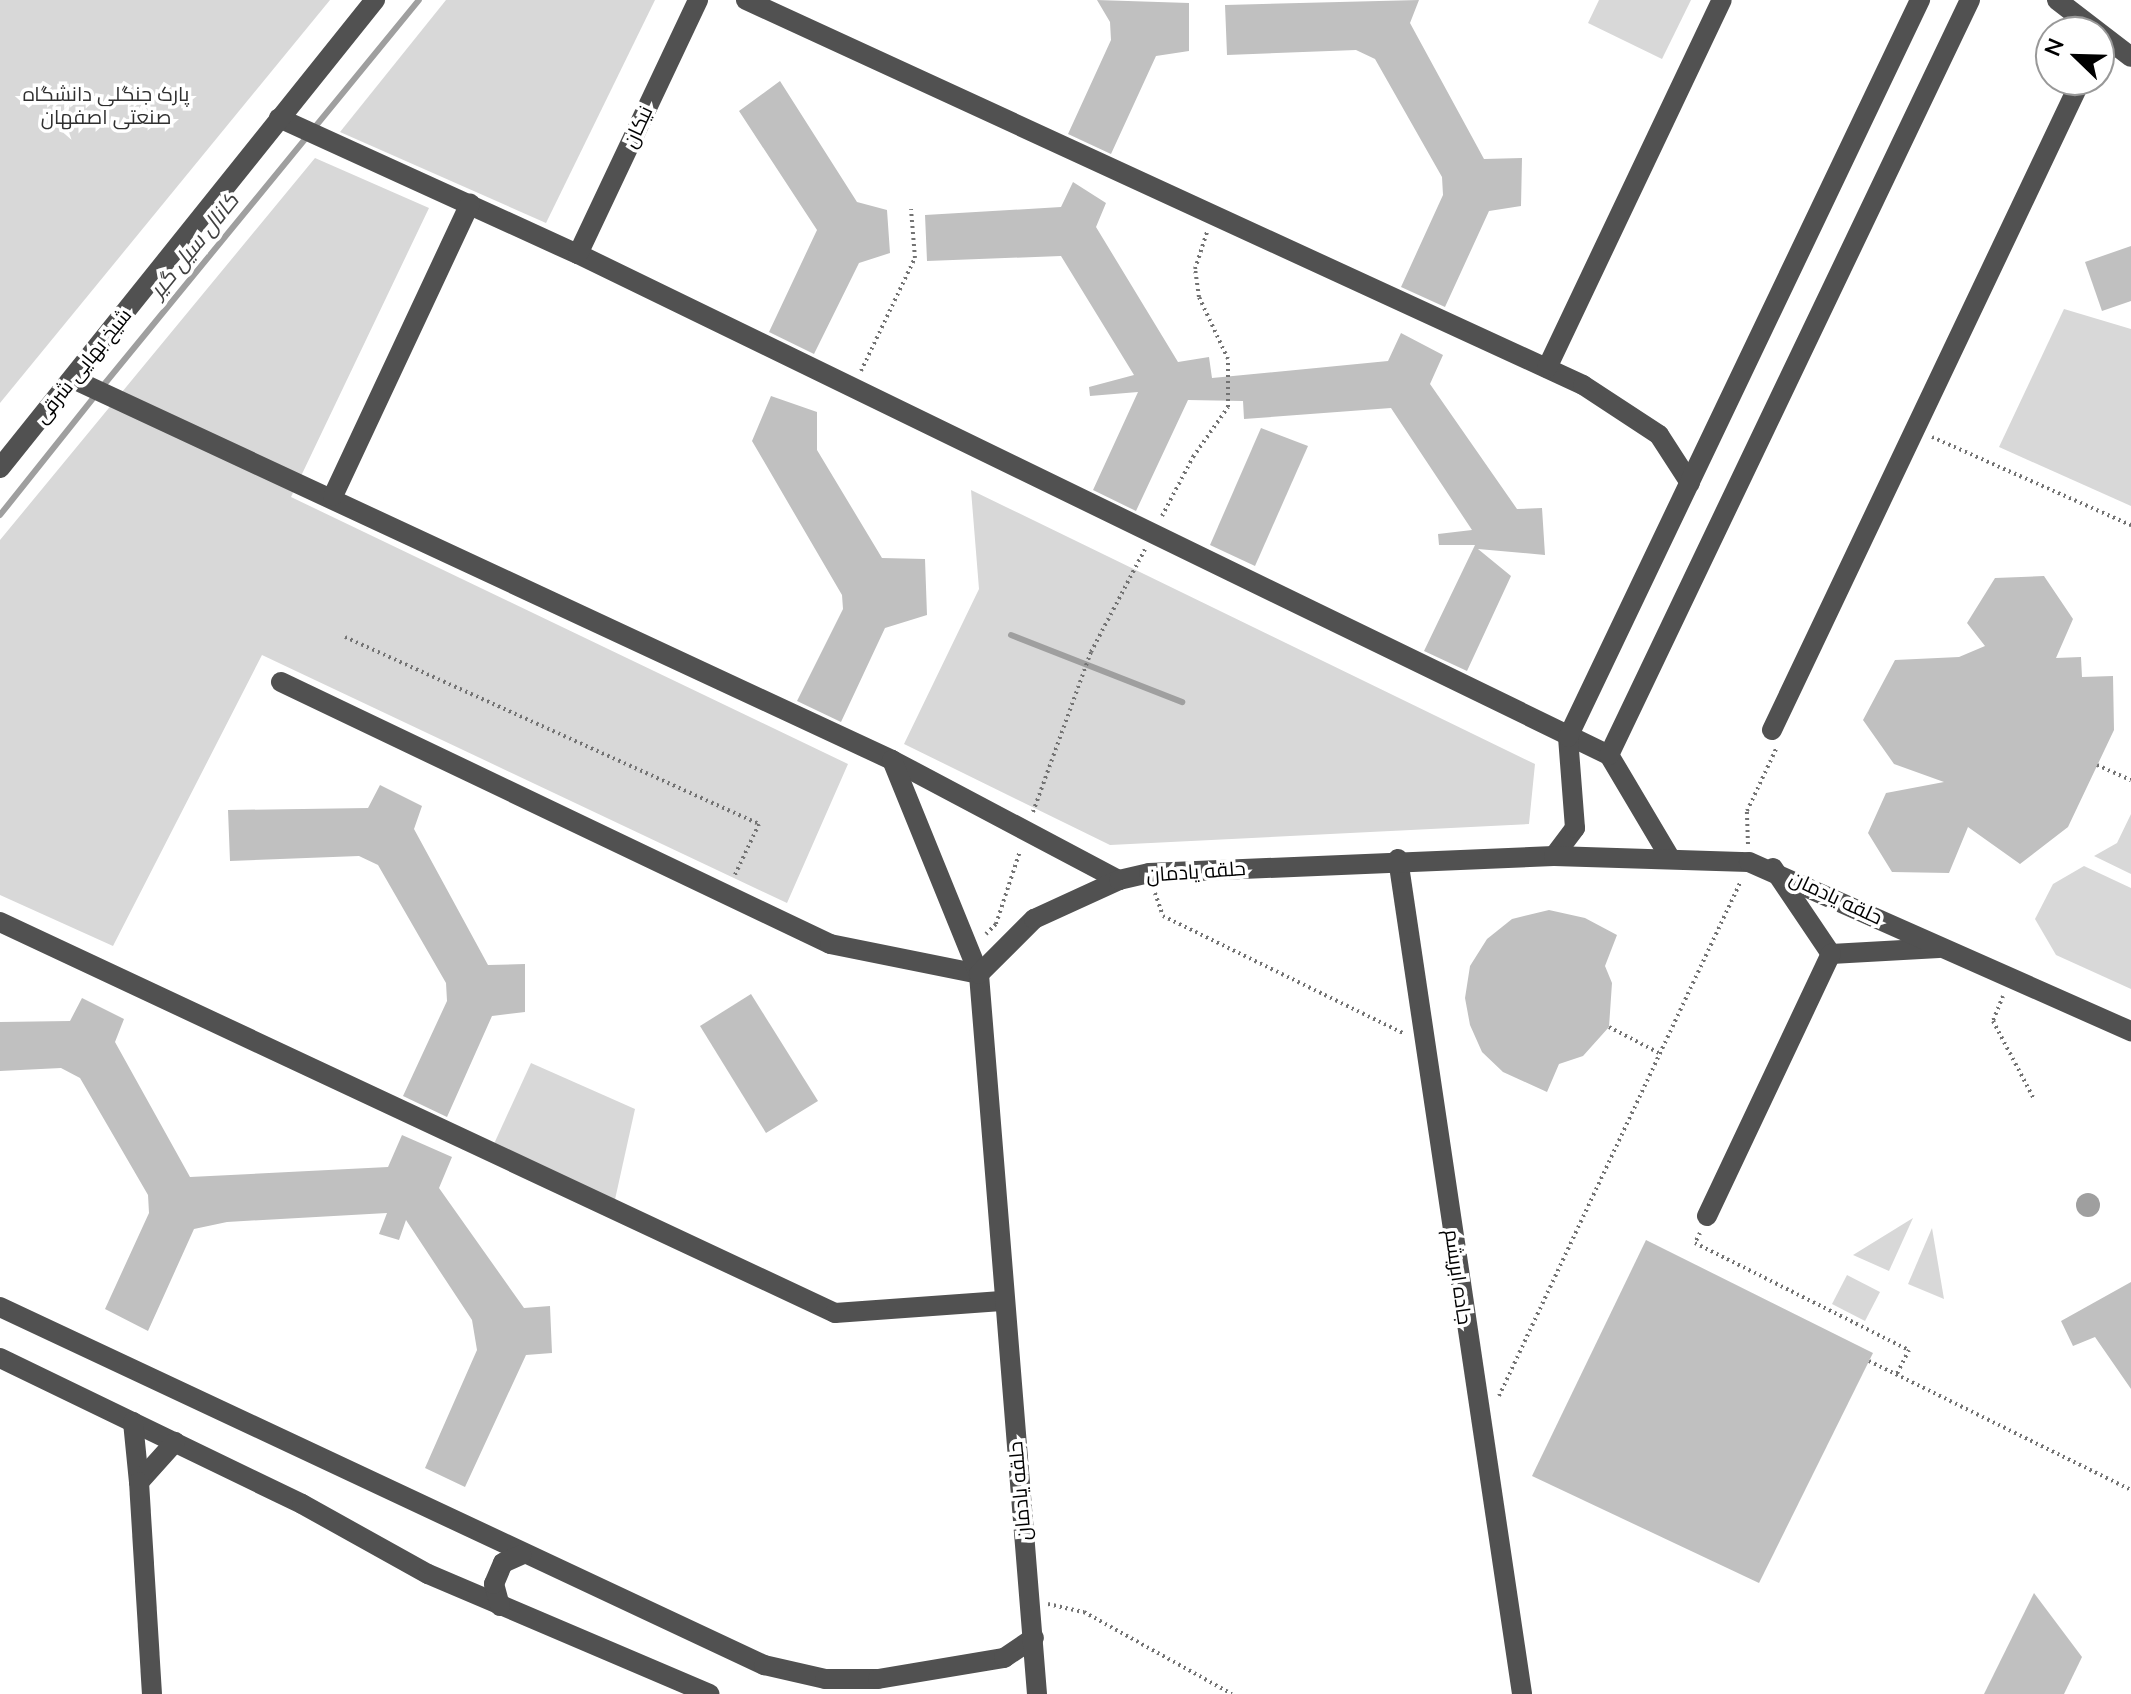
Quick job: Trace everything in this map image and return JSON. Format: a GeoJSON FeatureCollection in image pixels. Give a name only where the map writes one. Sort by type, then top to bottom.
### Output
{"type":"FeatureCollection","features":[{"type":"Feature","properties":{"kind":"street","name":"شیخ بهایی شرقی"},"geometry":{"type":"LineString","coordinates":[[0,468],[375,0]]}},
{"type":"Feature","properties":{"kind":"street","name":"نیکان"},"geometry":{"type":"LineString","coordinates":[[578,254],[698,0]]}},
{"type":"Feature","properties":{"kind":"street"},"geometry":{"type":"LineString","coordinates":[[746,0],[1547,368],[1659,435],[1690,483]]}},
{"type":"Feature","properties":{"kind":"street"},"geometry":{"type":"LineString","coordinates":[[1547,368],[1722,0]]}},
{"type":"Feature","properties":{"kind":"street"},"geometry":{"type":"LineString","coordinates":[[1554,856],[1575,828],[1568,737],[1920,0]]}},
{"type":"Feature","properties":{"kind":"street"},"geometry":{"type":"LineString","coordinates":[[1609,755],[1970,0]]}},
{"type":"Feature","properties":{"kind":"street"},"geometry":{"type":"LineString","coordinates":[[2057,0],[2076,16]]}},
{"type":"Feature","properties":{"kind":"street"},"geometry":{"type":"LineString","coordinates":[[1772,730],[2073,96]]}},
{"type":"Feature","properties":{"kind":"street"},"geometry":{"type":"LineString","coordinates":[[279,118],[578,254],[1609,755],[1669,856]]}},
{"type":"Feature","properties":{"kind":"street"},"geometry":{"type":"LineString","coordinates":[[333,496],[470,204]]}},
{"type":"Feature","properties":{"kind":"street"},"geometry":{"type":"LineString","coordinates":[[73,379],[333,496],[892,760],[1119,880]]}},
{"type":"Feature","properties":{"kind":"street"},"geometry":{"type":"LineString","coordinates":[[281,682],[830,944],[979,974]]}},
{"type":"Feature","properties":{"kind":"street"},"geometry":{"type":"LineString","coordinates":[[892,760],[979,974]]}},
{"type":"Feature","properties":{"kind":"street","name":"حلقه یادمان"},"geometry":{"type":"LineString","coordinates":[[1037,1694],[1002,1301],[979,974],[1034,919],[1119,880],[1149,873],[1398,859],[1554,856],[1669,856],[1749,862],[1773,868],[2010,979],[2131,1031]]}},
{"type":"Feature","properties":{"kind":"street","name":"جاده ابریشم"},"geometry":{"type":"LineString","coordinates":[[1398,859],[1481,1435],[1522,1694]]}},
{"type":"Feature","properties":{"kind":"street"},"geometry":{"type":"LineString","coordinates":[[1773,868],[1831,954]]}},
{"type":"Feature","properties":{"kind":"street"},"geometry":{"type":"LineString","coordinates":[[0,922],[835,1313],[1002,1301]]}},
{"type":"Feature","properties":{"kind":"street"},"geometry":{"type":"LineString","coordinates":[[1831,954],[1942,948]]}},
{"type":"Feature","properties":{"kind":"street"},"geometry":{"type":"LineString","coordinates":[[1707,1216],[1831,954]]}},
{"type":"Feature","properties":{"kind":"street"},"geometry":{"type":"LineString","coordinates":[[0,1307],[521,1555],[764,1665],[825,1679],[939,1673],[1004,1658],[1034,1638]]}},
{"type":"Feature","properties":{"kind":"street"},"geometry":{"type":"LineString","coordinates":[[0,1358],[175,1442],[500,1606],[709,1694]]}},
{"type":"Feature","properties":{"kind":"street"},"geometry":{"type":"LineString","coordinates":[[133,1422],[152,1694]]}},
{"type":"Feature","properties":{"kind":"street"},"geometry":{"type":"LineString","coordinates":[[139,1482],[175,1442]]}},
{"type":"Feature","properties":{"kind":"street"},"geometry":{"type":"LineString","coordinates":[[500,1606],[494,1584],[503,1563],[521,1555]]}},
{"type":"Feature","properties":{"kind":"path"},"geometry":{"type":"LineString","coordinates":[[853,388],[915,258],[911,209]]}},
{"type":"Feature","properties":{"kind":"path"},"geometry":{"type":"LineString","coordinates":[[1075,696],[1091,652],[1193,457],[1228,407],[1228,359],[1199,297],[1195,269],[1214,215]]}},
{"type":"Feature","properties":{"kind":"path"},"geometry":{"type":"LineString","coordinates":[[1915,429],[2131,525]]}},
{"type":"Feature","properties":{"kind":"path"},"geometry":{"type":"LineString","coordinates":[[345,637],[759,824],[727,894]]}},
{"type":"Feature","properties":{"kind":"path"},"geometry":{"type":"LineString","coordinates":[[1481,1435],[1749,862],[1747,811],[1782,735],[1772,730]]}},
{"type":"Feature","properties":{"kind":"path"},"geometry":{"type":"LineString","coordinates":[[2097,765],[2131,780]]}},
{"type":"Feature","properties":{"kind":"path"},"geometry":{"type":"LineString","coordinates":[[1149,873],[1163,916],[1423,1043]]}},
{"type":"Feature","properties":{"kind":"path"},"geometry":{"type":"LineString","coordinates":[[2010,979],[1993,1021],[2034,1099]]}},
{"type":"Feature","properties":{"kind":"path"},"geometry":{"type":"LineString","coordinates":[[1609,1027],[1661,1054]]}},
{"type":"Feature","properties":{"kind":"path"},"geometry":{"type":"LineString","coordinates":[[1707,1216],[1695,1243],[1909,1350],[1896,1375]]}},
{"type":"Feature","properties":{"kind":"path"},"geometry":{"type":"LineString","coordinates":[[1869,1361],[2131,1490]]}},
{"type":"Feature","properties":{"kind":"path"},"geometry":{"type":"LineString","coordinates":[[1030,1600],[1084,1612],[1232,1694]]}},
{"type":"Feature","properties":{"kind":"green space","name":"پارک جنگلی دانشگاه صنعتی اصفهان"},"geometry":{"type":"Polygon","coordinates":[[[0,0],[330,0],[0,403],[0,0]]]}},
{"type":"Feature","properties":{"kind":"green space"},"geometry":{"type":"Polygon","coordinates":[[[446,0],[655,0],[546,223],[340,132],[446,0]]]}},
{"type":"Feature","properties":{"kind":"green space"},"geometry":{"type":"Polygon","coordinates":[[[1599,0],[1691,0],[1662,59],[1588,23],[1599,0]]]}},
{"type":"Feature","properties":{"kind":"green space"},"geometry":{"type":"Polygon","coordinates":[[[315,158],[429,208],[291,497],[848,764],[787,903],[262,655],[113,946],[0,895],[0,540],[315,158]]]}},
{"type":"Feature","properties":{"kind":"green space"},"geometry":{"type":"Polygon","coordinates":[[[2064,309],[2131,329],[2131,506],[1999,447],[2064,309]]]}},
{"type":"Feature","properties":{"kind":"green space"},"geometry":{"type":"Polygon","coordinates":[[[971,490],[1535,764],[1529,824],[1110,845],[904,744],[979,589],[971,490]]]}},
{"type":"Feature","properties":{"kind":"green space"},"geometry":{"type":"Polygon","coordinates":[[[2131,814],[2131,874],[2094,856],[2117,843],[2131,814]]]}},
{"type":"Feature","properties":{"kind":"green space"},"geometry":{"type":"Polygon","coordinates":[[[2084,866],[2131,888],[2131,989],[2056,955],[2035,919],[2053,884],[2084,866]]]}},
{"type":"Feature","properties":{"kind":"green space"},"geometry":{"type":"Polygon","coordinates":[[[531,1063],[635,1109],[614,1204],[493,1146],[531,1063]]]}},
{"type":"Feature","properties":{"kind":"green space"},"geometry":{"type":"Polygon","coordinates":[[[1913,1218],[1889,1271],[1853,1255],[1913,1218]]]}},
{"type":"Feature","properties":{"kind":"green space"},"geometry":{"type":"Polygon","coordinates":[[[1932,1228],[1944,1299],[1908,1284],[1932,1228]]]}},
{"type":"Feature","properties":{"kind":"green space"},"geometry":{"type":"Polygon","coordinates":[[[1847,1275],[1880,1292],[1865,1321],[1832,1304],[1847,1275]]]}},
{"type":"Feature","properties":{"kind":"shaded area"},"geometry":{"type":"Polygon","coordinates":[[[2088,1193],[2097,1196],[2100,1205],[2097,1214],[2088,1217],[2079,1214],[2076,1205],[2079,1196],[2088,1193]]]}},
{"type":"Feature","properties":{"kind":"building"},"geometry":{"type":"Polygon","coordinates":[[[1097,0],[1189,3],[1189,51],[1156,56],[1111,154],[1068,134],[1111,40],[1110,22],[1097,0]]]}},
{"type":"Feature","properties":{"kind":"building"},"geometry":{"type":"Polygon","coordinates":[[[1419,0],[1410,23],[1484,159],[1522,158],[1521,206],[1489,211],[1445,307],[1401,287],[1443,195],[1442,177],[1375,59],[1356,50],[1227,55],[1225,5],[1419,0]]]}},
{"type":"Feature","properties":{"kind":"building"},"geometry":{"type":"Polygon","coordinates":[[[780,81],[857,202],[887,210],[890,253],[859,263],[814,354],[769,332],[817,230],[739,111],[780,81]]]}},
{"type":"Feature","properties":{"kind":"building"},"geometry":{"type":"Polygon","coordinates":[[[1073,182],[1106,203],[1096,227],[1178,362],[1209,357],[1212,378],[1388,361],[1401,333],[1443,355],[1430,384],[1517,509],[1542,508],[1545,555],[1478,549],[1511,576],[1467,671],[1424,651],[1475,545],[1439,545],[1438,534],[1472,530],[1391,408],[1244,419],[1243,401],[1188,400],[1136,511],[1093,490],[1138,392],[1090,396],[1089,387],[1134,375],[1061,256],[927,261],[925,215],[1061,207],[1073,182]]]}},
{"type":"Feature","properties":{"kind":"building"},"geometry":{"type":"Polygon","coordinates":[[[2131,246],[2131,301],[2102,311],[2085,262],[2131,246]]]}},
{"type":"Feature","properties":{"kind":"building"},"geometry":{"type":"Polygon","coordinates":[[[771,396],[817,412],[817,450],[882,558],[925,559],[927,615],[885,628],[841,722],[797,701],[843,609],[842,595],[752,441],[771,396]]]}},
{"type":"Feature","properties":{"kind":"building"},"geometry":{"type":"Polygon","coordinates":[[[1261,428],[1308,446],[1255,566],[1210,545],[1261,428]]]}},
{"type":"Feature","properties":{"kind":"building"},"geometry":{"type":"Polygon","coordinates":[[[2044,576],[2073,619],[2056,658],[2081,657],[2082,677],[2113,676],[2114,730],[2068,827],[2020,864],[1968,827],[1949,873],[1892,872],[1868,833],[1886,793],[1944,782],[1894,764],[1863,720],[1895,660],[1959,657],[1985,646],[1967,623],[1995,578],[2044,576]]]}},
{"type":"Feature","properties":{"kind":"building"},"geometry":{"type":"Polygon","coordinates":[[[380,785],[422,806],[414,829],[488,965],[525,964],[525,1012],[492,1016],[447,1117],[403,1096],[447,1001],[446,983],[378,865],[359,856],[230,861],[228,810],[368,808],[380,785]]]}},
{"type":"Feature","properties":{"kind":"building"},"geometry":{"type":"Polygon","coordinates":[[[1549,910],[1585,918],[1617,935],[1605,966],[1612,983],[1609,1027],[1583,1056],[1559,1064],[1547,1092],[1503,1072],[1482,1052],[1470,1025],[1465,998],[1470,966],[1487,939],[1512,919],[1549,910]]]}},
{"type":"Feature","properties":{"kind":"building"},"geometry":{"type":"Polygon","coordinates":[[[751,994],[818,1101],[766,1133],[700,1026],[751,994]]]}},
{"type":"Feature","properties":{"kind":"building"},"geometry":{"type":"Polygon","coordinates":[[[82,998],[124,1019],[115,1042],[190,1177],[388,1167],[402,1135],[452,1157],[439,1188],[524,1308],[550,1306],[552,1353],[526,1355],[465,1487],[425,1468],[477,1350],[472,1320],[406,1220],[399,1240],[379,1234],[387,1213],[227,1222],[194,1229],[148,1331],[105,1309],[149,1213],[148,1195],[80,1078],[61,1068],[0,1071],[0,1022],[70,1021],[82,998]]]}},
{"type":"Feature","properties":{"kind":"building"},"geometry":{"type":"Polygon","coordinates":[[[1646,1240],[1873,1353],[1759,1583],[1532,1476],[1646,1240]]]}},
{"type":"Feature","properties":{"kind":"building"},"geometry":{"type":"Polygon","coordinates":[[[2131,1282],[2131,1389],[2095,1337],[2073,1346],[2061,1321],[2131,1282]]]}},
{"type":"Feature","properties":{"kind":"building"},"geometry":{"type":"Polygon","coordinates":[[[2034,1593],[2082,1657],[2064,1694],[1984,1694],[2034,1593]]]}},
{"type":"Feature","properties":{"kind":"waterway","name":"کانال سیل گیر"},"geometry":{"type":"LineString","coordinates":[[102,387],[419,0]]}},
{"type":"Feature","properties":{"kind":"waterway","name":"کانال سیل گیر"},"geometry":{"type":"LineString","coordinates":[[0,515],[95,396]]}},
{"type":"Feature","properties":{"kind":"waterway"},"geometry":{"type":"LineString","coordinates":[[1011,635],[1182,702]]}}]}
